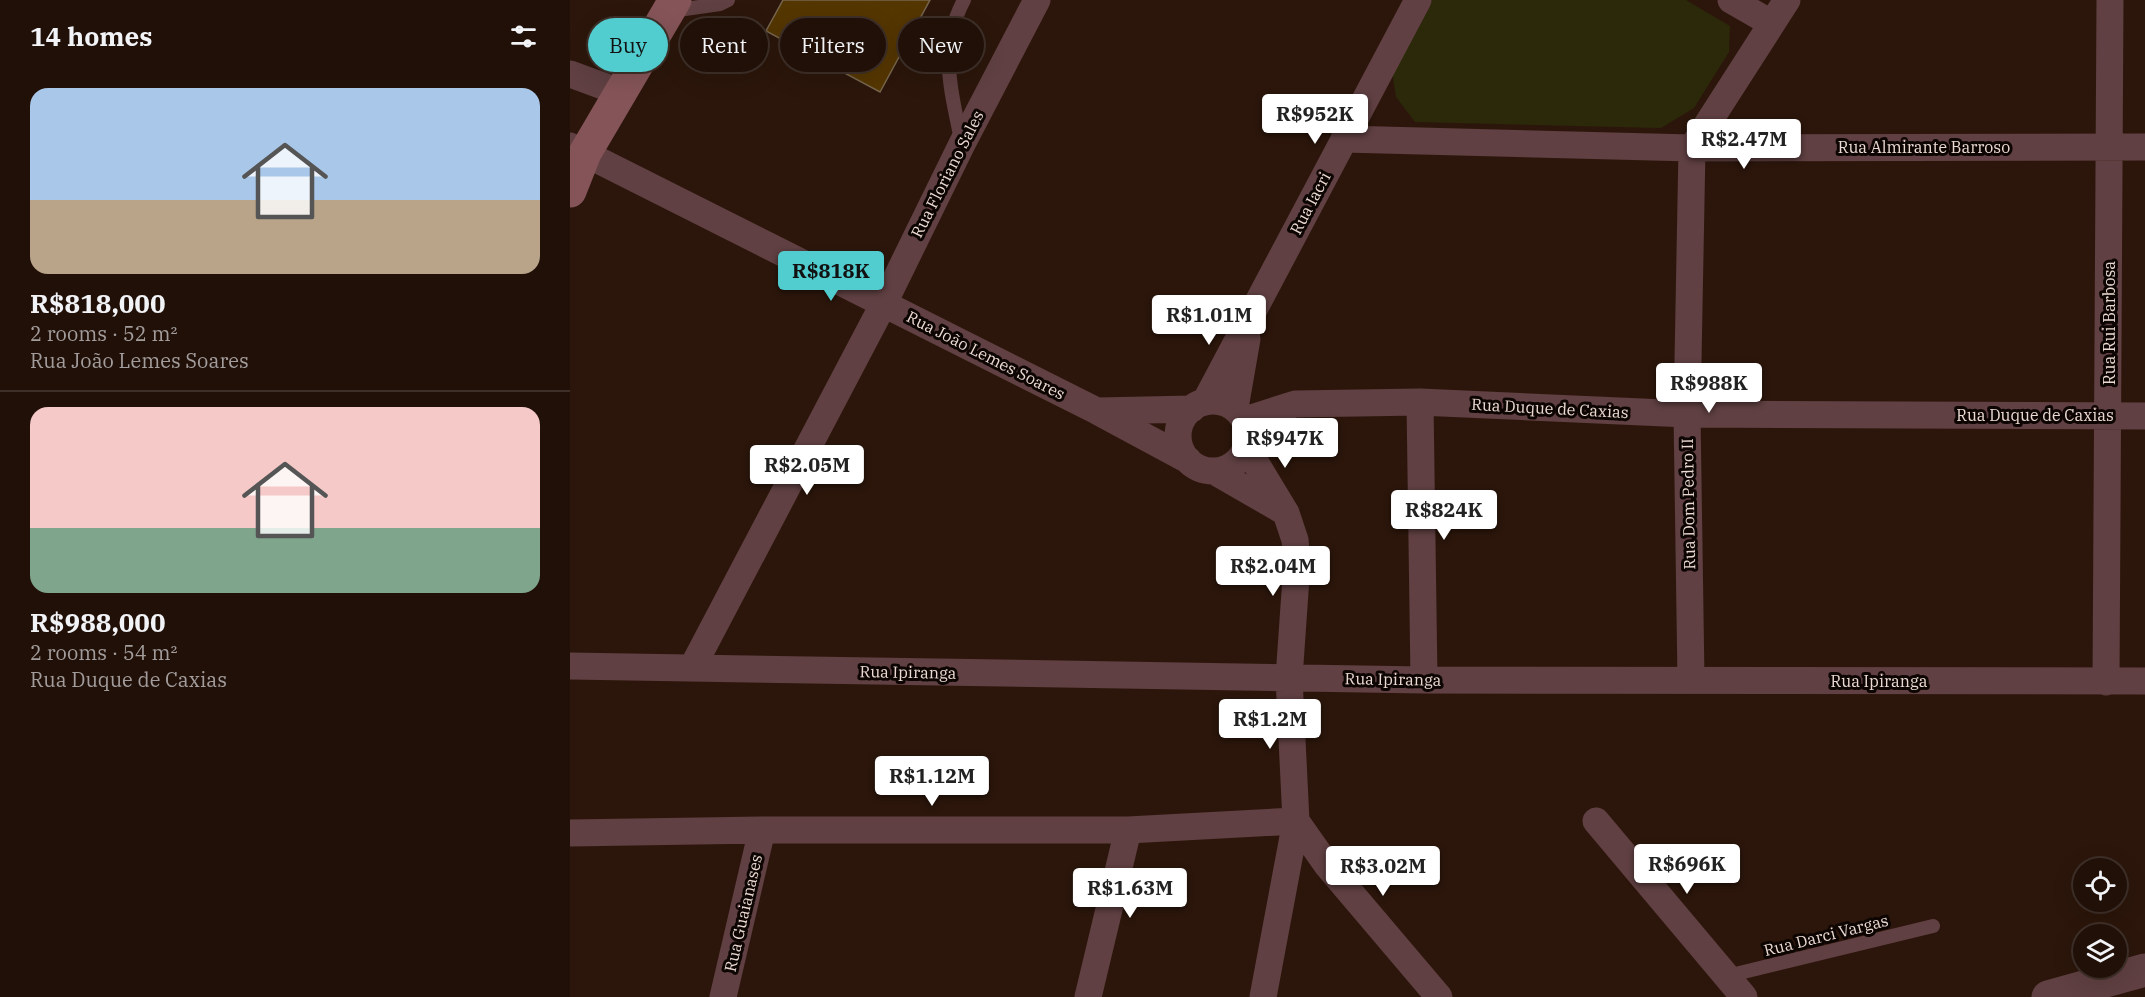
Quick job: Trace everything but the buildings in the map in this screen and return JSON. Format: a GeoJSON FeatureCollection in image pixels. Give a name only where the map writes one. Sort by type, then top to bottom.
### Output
{"type":"FeatureCollection","features":[{"type":"Feature","properties":{"kind":"main road"},"geometry":{"type":"LineString","coordinates":[[570,191],[577,150],[622,93],[672,6]]}},
{"type":"Feature","properties":{"kind":"street","name":"Rua Floriano Sales"},"geometry":{"type":"LineString","coordinates":[[692,668],[884,303],[962,144],[1037,0]]}},
{"type":"Feature","properties":{"kind":"street","name":"Rua Iacri"},"geometry":{"type":"LineString","coordinates":[[1198,405],[1252,311],[1418,0]]}},
{"type":"Feature","properties":{"kind":"street"},"geometry":{"type":"LineString","coordinates":[[1731,0],[1772,23]]}},
{"type":"Feature","properties":{"kind":"street"},"geometry":{"type":"LineString","coordinates":[[1692,148],[1787,0]]}},
{"type":"Feature","properties":{"kind":"street","name":"Rua Rui Barbosa"},"geometry":{"type":"LineString","coordinates":[[2106,682],[2110,0]]}},
{"type":"Feature","properties":{"kind":"street"},"geometry":{"type":"LineString","coordinates":[[570,74],[622,93]]}},
{"type":"Feature","properties":{"kind":"street","name":"Rua Almirante Barroso"},"geometry":{"type":"LineString","coordinates":[[1344,139],[1692,148],[2145,147]]}},
{"type":"Feature","properties":{"kind":"street","name":"Rua Dom Pedro II"},"geometry":{"type":"LineString","coordinates":[[1691,680],[1687,414],[1692,148]]}},
{"type":"Feature","properties":{"kind":"street","name":"Rua João Lemes Soares"},"geometry":{"type":"LineString","coordinates":[[577,150],[1097,411],[1188,460]]}},
{"type":"Feature","properties":{"kind":"street","name":"Rua Iacri"},"geometry":{"type":"LineString","coordinates":[[1240,414],[1252,311]]}},
{"type":"Feature","properties":{"kind":"street"},"geometry":{"type":"LineString","coordinates":[[1220,402],[1240,414],[1248,434],[1246,447],[1239,459],[1228,468],[1214,471],[1200,469],[1188,460],[1180,448],[1178,435],[1182,420],[1198,405],[1220,402]]}},
{"type":"Feature","properties":{"kind":"street"},"geometry":{"type":"LineString","coordinates":[[1420,402],[1424,680]]}},
{"type":"Feature","properties":{"kind":"street","name":"Rua Duque de Caxias"},"geometry":{"type":"LineString","coordinates":[[1240,414],[1295,404],[1420,402],[1687,414],[2109,414],[2145,416]]}},
{"type":"Feature","properties":{"kind":"street","name":"Rua João Lemes Soares"},"geometry":{"type":"LineString","coordinates":[[1097,411],[1198,405]]}},
{"type":"Feature","properties":{"kind":"street"},"geometry":{"type":"LineString","coordinates":[[1246,447],[1286,513],[1295,540],[1297,562],[1289,678],[1296,821],[1263,997]]}},
{"type":"Feature","properties":{"kind":"street"},"geometry":{"type":"LineString","coordinates":[[1214,471],[1286,513]]}},
{"type":"Feature","properties":{"kind":"street","name":"Rua Ipiranga"},"geometry":{"type":"LineString","coordinates":[[570,666],[1424,680],[2145,681]]}},
{"type":"Feature","properties":{"kind":"street"},"geometry":{"type":"LineString","coordinates":[[570,833],[762,830],[1128,830],[1296,821]]}},
{"type":"Feature","properties":{"kind":"street"},"geometry":{"type":"LineString","coordinates":[[1296,821],[1327,865],[1439,997]]}},
{"type":"Feature","properties":{"kind":"street"},"geometry":{"type":"LineString","coordinates":[[1596,821],[1744,997]]}},
{"type":"Feature","properties":{"kind":"street","name":"Rua Guaianases"},"geometry":{"type":"LineString","coordinates":[[723,997],[762,830]]}},
{"type":"Feature","properties":{"kind":"street"},"geometry":{"type":"LineString","coordinates":[[1088,997],[1128,830]]}},
{"type":"Feature","properties":{"kind":"street"},"geometry":{"type":"LineString","coordinates":[[2056,996],[2138,981]]}},
{"type":"Feature","properties":{"kind":"lane"},"geometry":{"type":"LineString","coordinates":[[672,6],[720,4],[728,0]]}},
{"type":"Feature","properties":{"kind":"lane"},"geometry":{"type":"LineString","coordinates":[[962,144],[947,54],[954,20],[964,0]]}},
{"type":"Feature","properties":{"kind":"lane","name":"Rua Darci Vargas"},"geometry":{"type":"LineString","coordinates":[[1727,976],[1933,926]]}},
{"type":"Feature","properties":{"kind":"shaded area"},"geometry":{"type":"Polygon","coordinates":[[[1430,0],[1686,0],[1730,26],[1729,52],[1694,108],[1661,128],[1415,122],[1396,97],[1392,71],[1430,0]]]}}]}
